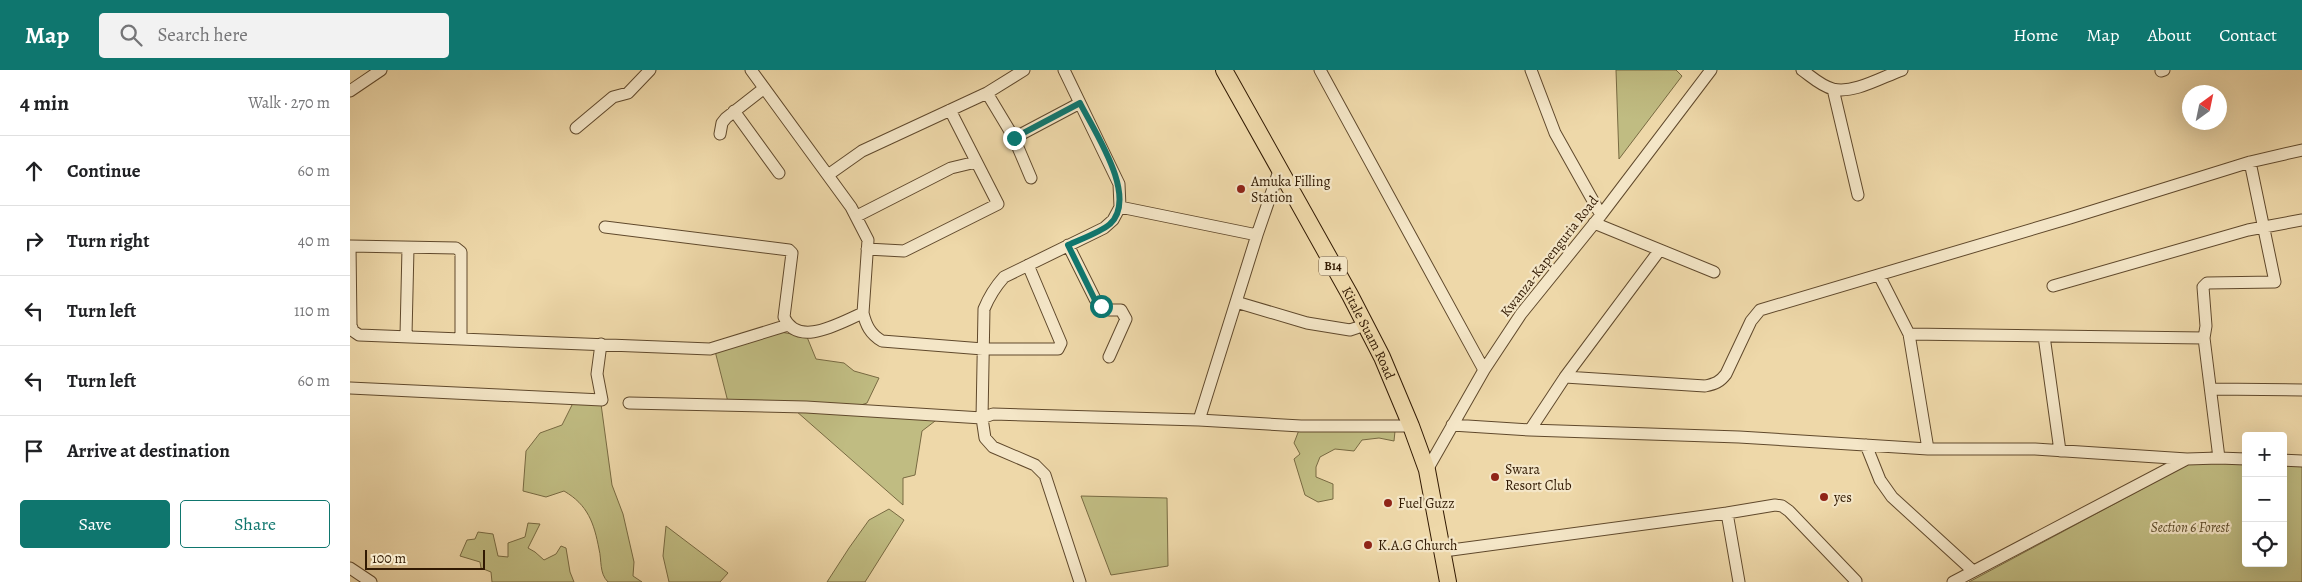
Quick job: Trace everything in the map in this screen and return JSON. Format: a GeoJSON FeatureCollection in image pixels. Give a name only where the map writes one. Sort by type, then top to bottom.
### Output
{"type":"FeatureCollection","features":[{"type":"Feature","properties":{"kind":"highway","name":"Kitale Suam Road"},"geometry":{"type":"LineString","coordinates":[[1224,70],[1280,168],[1382,357],[1427,470]]}},
{"type":"Feature","properties":{"kind":"highway","name":"B14"},"geometry":{"type":"LineString","coordinates":[[1427,470],[1444,551],[1448,582]]}},
{"type":"Feature","properties":{"kind":"street"},"geometry":{"type":"LineString","coordinates":[[350,91],[381,70]]}},
{"type":"Feature","properties":{"kind":"street"},"geometry":{"type":"LineString","coordinates":[[576,128],[613,97],[628,93],[650,70]]}},
{"type":"Feature","properties":{"kind":"street"},"geometry":{"type":"LineString","coordinates":[[828,175],[862,151],[986,93],[1024,70]]}},
{"type":"Feature","properties":{"kind":"street"},"geometry":{"type":"LineString","coordinates":[[1064,70],[1117,177],[1120,207],[1109,224],[1004,277],[988,299],[984,309],[982,418],[985,438],[993,447],[1035,465],[1045,475],[1080,582]]}},
{"type":"Feature","properties":{"kind":"street"},"geometry":{"type":"LineString","coordinates":[[1320,70],[1484,370]]}},
{"type":"Feature","properties":{"kind":"street"},"geometry":{"type":"LineString","coordinates":[[1530,70],[1555,133],[1597,219],[1659,251],[1714,272]]}},
{"type":"Feature","properties":{"kind":"street","name":"Kwanza-Kapenguria Road"},"geometry":{"type":"LineString","coordinates":[[1427,470],[1484,370],[1521,314],[1597,219],[1711,70]]}},
{"type":"Feature","properties":{"kind":"street"},"geometry":{"type":"LineString","coordinates":[[1802,70],[1822,84],[1833,89],[1846,91],[1902,70]]}},
{"type":"Feature","properties":{"kind":"street"},"geometry":{"type":"LineString","coordinates":[[753,71],[763,89],[857,216],[865,232],[868,240],[863,313],[871,333],[882,340],[983,349],[1054,350],[1060,347],[1061,343],[1028,265]]}},
{"type":"Feature","properties":{"kind":"street"},"geometry":{"type":"LineString","coordinates":[[720,134],[722,123],[734,110],[763,89]]}},
{"type":"Feature","properties":{"kind":"street"},"geometry":{"type":"LineString","coordinates":[[1833,89],[1858,196]]}},
{"type":"Feature","properties":{"kind":"street"},"geometry":{"type":"LineString","coordinates":[[986,93],[1014,138],[1032,178]]}},
{"type":"Feature","properties":{"kind":"street"},"geometry":{"type":"LineString","coordinates":[[1014,138],[1080,103]]}},
{"type":"Feature","properties":{"kind":"street"},"geometry":{"type":"LineString","coordinates":[[734,110],[779,172]]}},
{"type":"Feature","properties":{"kind":"street"},"geometry":{"type":"LineString","coordinates":[[867,249],[904,252],[994,208],[998,204],[950,110]]}},
{"type":"Feature","properties":{"kind":"street"},"geometry":{"type":"LineString","coordinates":[[1565,377],[1705,386],[1715,384],[1726,374],[1751,321],[1760,310],[2250,162],[2302,150]]}},
{"type":"Feature","properties":{"kind":"street"},"geometry":{"type":"LineString","coordinates":[[857,216],[951,168],[976,162]]}},
{"type":"Feature","properties":{"kind":"street"},"geometry":{"type":"LineString","coordinates":[[2218,458],[2212,389],[2204,338],[2206,326],[2204,285],[2207,283],[2275,282],[2250,162]]}},
{"type":"Feature","properties":{"kind":"street"},"geometry":{"type":"LineString","coordinates":[[1199,420],[1280,168]]}},
{"type":"Feature","properties":{"kind":"street"},"geometry":{"type":"LineString","coordinates":[[1120,207],[1257,235]]}},
{"type":"Feature","properties":{"kind":"street"},"geometry":{"type":"LineString","coordinates":[[2053,286],[2248,230],[2302,220]]}},
{"type":"Feature","properties":{"kind":"street"},"geometry":{"type":"LineString","coordinates":[[605,227],[789,250],[792,257],[784,318],[788,325],[803,332],[816,332],[863,313]]}},
{"type":"Feature","properties":{"kind":"street"},"geometry":{"type":"LineString","coordinates":[[1068,245],[1095,300],[1109,310],[1121,310],[1126,319],[1109,357]]}},
{"type":"Feature","properties":{"kind":"street"},"geometry":{"type":"LineString","coordinates":[[461,339],[461,252],[456,248],[350,246],[350,325],[353,331],[359,334],[406,335],[461,339],[710,349],[788,325]]}},
{"type":"Feature","properties":{"kind":"street"},"geometry":{"type":"LineString","coordinates":[[406,335],[408,248]]}},
{"type":"Feature","properties":{"kind":"street"},"geometry":{"type":"LineString","coordinates":[[1530,430],[1565,377],[1659,251]]}},
{"type":"Feature","properties":{"kind":"street"},"geometry":{"type":"LineString","coordinates":[[1878,275],[1909,334],[1928,448]]}},
{"type":"Feature","properties":{"kind":"street"},"geometry":{"type":"LineString","coordinates":[[1236,302],[1307,323],[1350,330],[1365,325]]}},
{"type":"Feature","properties":{"kind":"street"},"geometry":{"type":"LineString","coordinates":[[1909,334],[2204,338]]}},
{"type":"Feature","properties":{"kind":"street"},"geometry":{"type":"LineString","coordinates":[[2044,336],[2060,451]]}},
{"type":"Feature","properties":{"kind":"street"},"geometry":{"type":"LineString","coordinates":[[350,388],[602,400],[596,374],[601,344]]}},
{"type":"Feature","properties":{"kind":"street"},"geometry":{"type":"LineString","coordinates":[[2212,389],[2302,390]]}},
{"type":"Feature","properties":{"kind":"street"},"geometry":{"type":"LineString","coordinates":[[629,403],[806,407],[982,418],[993,414],[1199,420],[1301,426],[1411,426]]}},
{"type":"Feature","properties":{"kind":"street"},"geometry":{"type":"LineString","coordinates":[[1452,425],[1530,430],[1739,437],[1928,448],[2060,451],[2188,459],[2242,459]]}},
{"type":"Feature","properties":{"kind":"street"},"geometry":{"type":"LineString","coordinates":[[1866,445],[1880,480],[1892,497],[1973,571]]}},
{"type":"Feature","properties":{"kind":"street"},"geometry":{"type":"LineString","coordinates":[[1953,582],[2188,459]]}},
{"type":"Feature","properties":{"kind":"street"},"geometry":{"type":"LineString","coordinates":[[2287,460],[2302,461]]}},
{"type":"Feature","properties":{"kind":"street"},"geometry":{"type":"LineString","coordinates":[[1444,551],[1727,513],[1766,505],[1782,506],[1856,581]]}},
{"type":"Feature","properties":{"kind":"street"},"geometry":{"type":"LineString","coordinates":[[1727,513],[1738,582]]}},
{"type":"Feature","properties":{"kind":"street"},"geometry":{"type":"LineString","coordinates":[[350,568],[371,582]]}},
{"type":"Feature","properties":{"kind":"green space"},"geometry":{"type":"Polygon","coordinates":[[[1616,70],[1676,70],[1682,76],[1619,159],[1616,70]]]}},
{"type":"Feature","properties":{"kind":"green space"},"geometry":{"type":"Polygon","coordinates":[[[781,332],[807,337],[816,359],[844,363],[854,371],[879,378],[867,403],[858,406],[728,402],[715,351],[781,332]]]}},
{"type":"Feature","properties":{"kind":"green space"},"geometry":{"type":"Polygon","coordinates":[[[573,403],[601,404],[612,485],[623,514],[634,562],[633,576],[642,582],[608,582],[602,571],[599,549],[592,523],[579,502],[572,496],[564,491],[546,497],[523,491],[526,451],[540,433],[562,425],[573,403]]]}},
{"type":"Feature","properties":{"kind":"green space"},"geometry":{"type":"Polygon","coordinates":[[[796,411],[939,418],[922,431],[915,475],[903,478],[903,505],[796,411]]]}},
{"type":"Feature","properties":{"kind":"green space"},"geometry":{"type":"Polygon","coordinates":[[[1299,430],[1395,431],[1394,441],[1379,438],[1362,440],[1354,451],[1335,449],[1320,457],[1316,467],[1316,477],[1333,484],[1333,499],[1318,502],[1305,495],[1294,459],[1300,454],[1294,443],[1299,430]]]}},
{"type":"Feature","properties":{"kind":"green space","name":"Section 6 Forest"},"geometry":{"type":"Polygon","coordinates":[[[2211,452],[2242,454],[2242,567],[2287,567],[2287,455],[2302,456],[2302,582],[1969,582],[2211,452]]]}},
{"type":"Feature","properties":{"kind":"green space"},"geometry":{"type":"Polygon","coordinates":[[[1081,496],[1167,498],[1168,566],[1111,575],[1081,496]]]}},
{"type":"Feature","properties":{"kind":"green space"},"geometry":{"type":"Polygon","coordinates":[[[889,509],[904,520],[865,582],[827,582],[869,520],[889,509]]]}},
{"type":"Feature","properties":{"kind":"green space"},"geometry":{"type":"Polygon","coordinates":[[[528,523],[540,524],[528,548],[544,560],[556,554],[561,546],[566,548],[570,572],[574,582],[492,582],[491,572],[481,568],[480,562],[460,556],[467,540],[475,539],[478,532],[493,534],[498,556],[508,557],[508,543],[525,537],[528,523]]]}},
{"type":"Feature","properties":{"kind":"green space"},"geometry":{"type":"Polygon","coordinates":[[[666,526],[728,573],[720,582],[669,582],[663,556],[666,526]]]}},
{"type":"Feature","properties":{"kind":"place","name":"Amuka Filling Station"},"geometry":{"type":"Point","coordinates":[1241,189]}},
{"type":"Feature","properties":{"kind":"place","name":"Swara Resort Club"},"geometry":{"type":"Point","coordinates":[1495,477]}},
{"type":"Feature","properties":{"kind":"place","name":"yes"},"geometry":{"type":"Point","coordinates":[1824,497]}},
{"type":"Feature","properties":{"kind":"place","name":"Fuel Guzz"},"geometry":{"type":"Point","coordinates":[1388,503]}},
{"type":"Feature","properties":{"kind":"place","name":"K.A.G Church"},"geometry":{"type":"Point","coordinates":[1368,545]}},
{"type":"Feature","properties":{"kind":"route"},"geometry":{"type":"LineString","coordinates":[[1014,138],[1080,103],[1119,184],[1120,207],[1114,220],[1104,228],[1068,245],[1095,300],[1101,306]]}}]}
